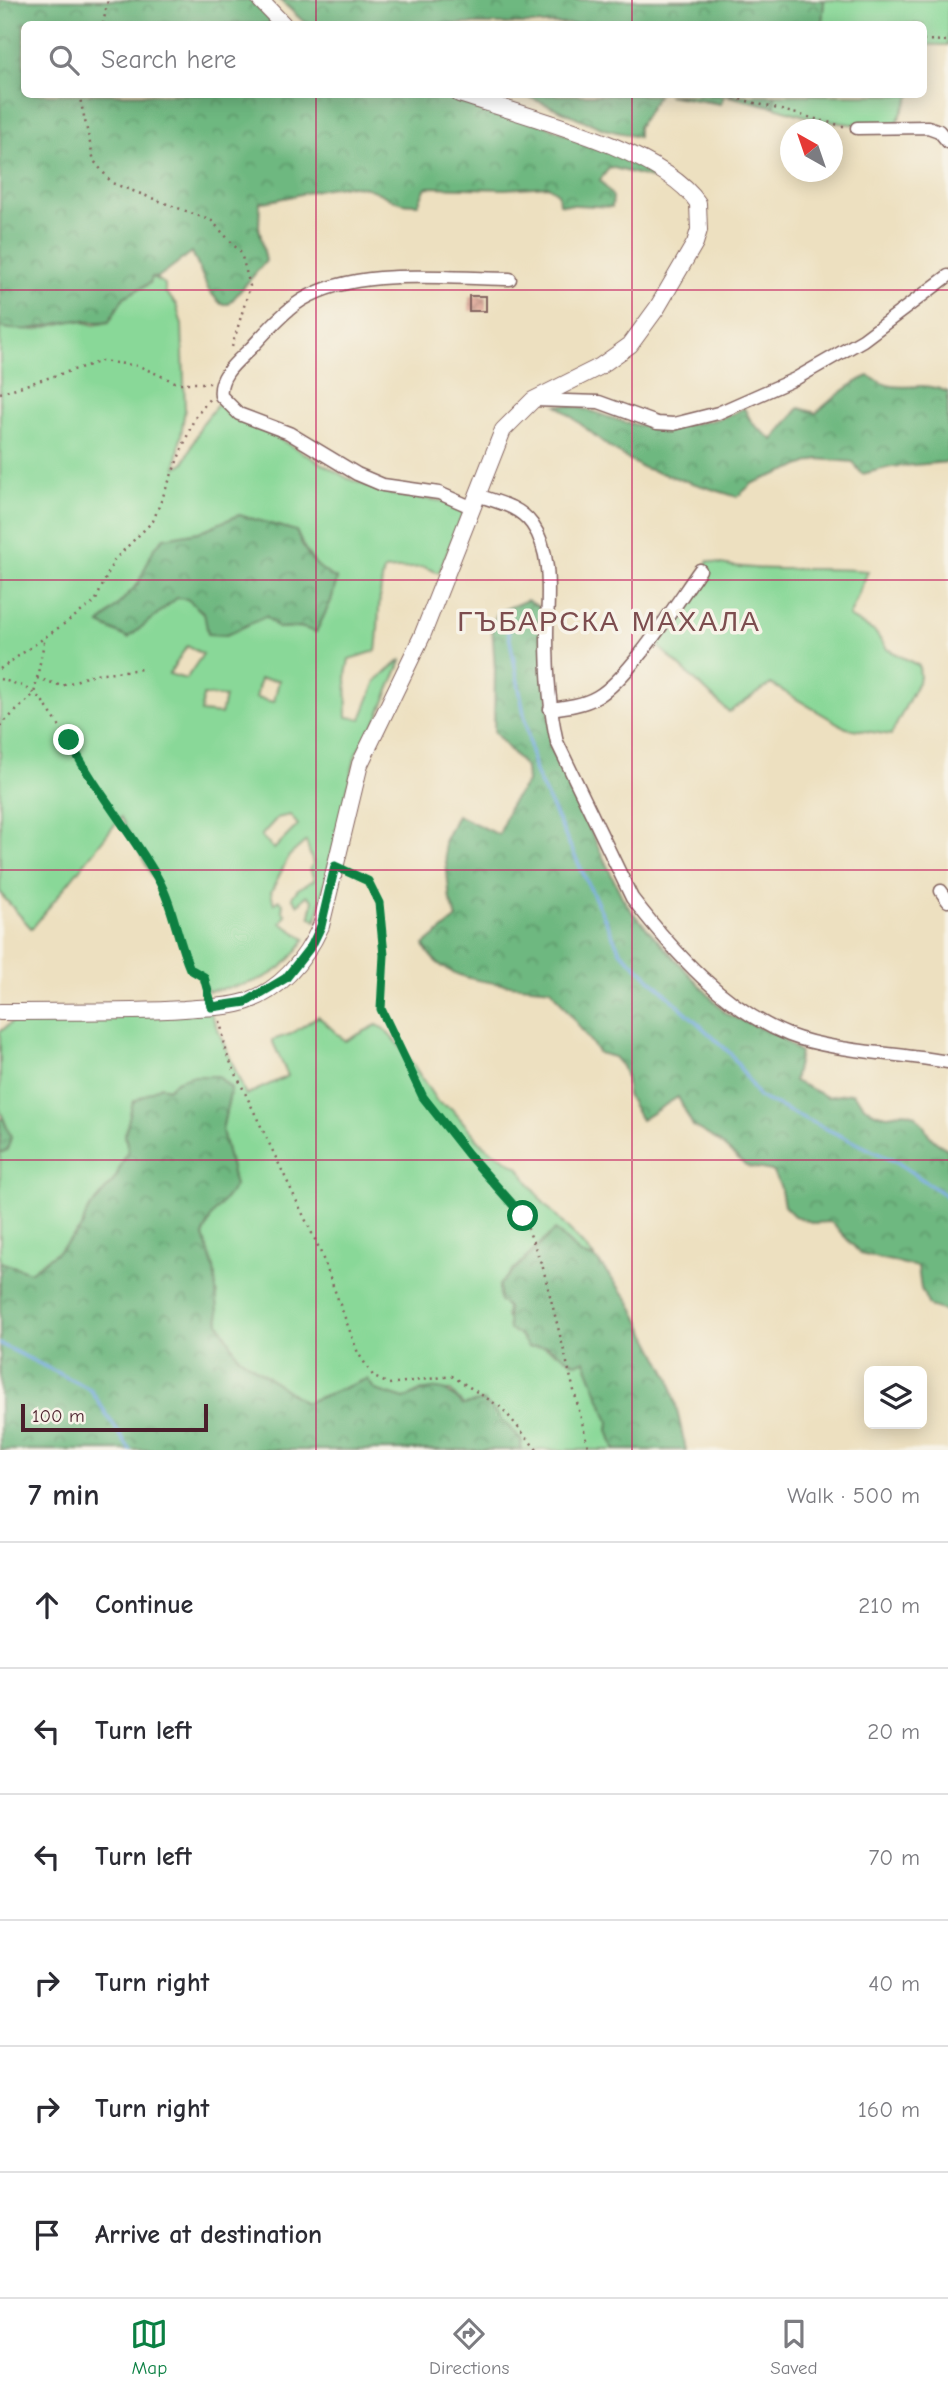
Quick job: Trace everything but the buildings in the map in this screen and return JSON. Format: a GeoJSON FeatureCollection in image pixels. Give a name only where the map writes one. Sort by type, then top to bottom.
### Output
{"type":"FeatureCollection","features":[{"type":"Feature","properties":{"kind":"street"},"geometry":{"type":"LineString","coordinates":[[260,0],[280,21]]}},
{"type":"Feature","properties":{"kind":"street"},"geometry":{"type":"LineString","coordinates":[[0,1012],[136,1012],[218,1006],[246,1002],[286,978],[300,962],[321,926],[360,764],[422,636],[503,430],[533,400],[599,367],[630,345],[657,309],[695,243],[699,230],[698,203],[665,171],[580,134],[471,98]]}},
{"type":"Feature","properties":{"kind":"street"},"geometry":{"type":"LineString","coordinates":[[857,128],[928,127],[939,131],[948,142]]}},
{"type":"Feature","properties":{"kind":"street"},"geometry":{"type":"LineString","coordinates":[[533,400],[599,402],[666,423],[718,413],[795,379],[863,340],[948,276]]}},
{"type":"Feature","properties":{"kind":"street"},"geometry":{"type":"LineString","coordinates":[[510,279],[372,279],[309,296],[295,305],[225,374],[221,383],[221,396],[239,414],[289,433],[357,474],[383,485],[513,506],[533,525],[541,541],[548,573],[550,709],[557,741],[632,898],[715,990],[757,1019],[790,1035],[818,1043],[948,1062]]}},
{"type":"Feature","properties":{"kind":"street"},"geometry":{"type":"LineString","coordinates":[[550,709],[580,704],[608,690],[656,633],[699,570]]}},
{"type":"Feature","properties":{"kind":"path"},"geometry":{"type":"LineString","coordinates":[[104,21],[108,0]]}},
{"type":"Feature","properties":{"kind":"path"},"geometry":{"type":"LineString","coordinates":[[927,40],[948,41]]}},
{"type":"Feature","properties":{"kind":"path"},"geometry":{"type":"LineString","coordinates":[[80,98],[94,161],[112,183],[212,221],[241,253],[250,286],[229,359]]}},
{"type":"Feature","properties":{"kind":"path"},"geometry":{"type":"LineString","coordinates":[[734,98],[823,123],[857,128]]}},
{"type":"Feature","properties":{"kind":"path"},"geometry":{"type":"LineString","coordinates":[[0,393],[102,361],[139,366],[177,383],[221,383]]}},
{"type":"Feature","properties":{"kind":"path"},"geometry":{"type":"LineString","coordinates":[[0,669],[95,602],[114,560],[153,521],[194,419],[221,383]]}},
{"type":"Feature","properties":{"kind":"path"},"geometry":{"type":"LineString","coordinates":[[0,726],[34,694],[45,637]]}},
{"type":"Feature","properties":{"kind":"path"},"geometry":{"type":"LineString","coordinates":[[37,678],[62,686],[94,674],[144,669]]}},
{"type":"Feature","properties":{"kind":"path"},"geometry":{"type":"LineString","coordinates":[[0,679],[23,686],[34,694],[62,730],[88,778],[116,811],[157,878],[166,896],[190,969],[204,977],[218,1006],[219,1024],[227,1055],[319,1248],[358,1353],[374,1377],[389,1384],[452,1376],[502,1408],[537,1450]]}},
{"type":"Feature","properties":{"kind":"path"},"geometry":{"type":"LineString","coordinates":[[335,866],[368,881],[379,903],[384,955],[381,1009],[423,1097],[468,1154],[523,1216],[543,1268],[589,1450]]}},
{"type":"Feature","properties":{"kind":"green space"},"geometry":{"type":"Polygon","coordinates":[[[0,0],[255,0],[273,21],[21,21],[21,98],[459,98],[486,102],[644,165],[663,181],[610,167],[600,180],[613,197],[612,207],[559,204],[558,193],[548,186],[505,189],[426,187],[418,204],[408,204],[370,189],[349,186],[260,202],[259,227],[266,261],[229,304],[221,304],[209,291],[192,252],[157,278],[152,277],[150,283],[124,297],[109,321],[76,320],[27,329],[0,327],[0,0]]]}},
{"type":"Feature","properties":{"kind":"green space"},"geometry":{"type":"Polygon","coordinates":[[[280,0],[824,0],[822,21],[303,21],[280,0]]]}},
{"type":"Feature","properties":{"kind":"green space"},"geometry":{"type":"Polygon","coordinates":[[[824,0],[948,0],[948,45],[927,45],[927,21],[822,21],[824,0]]]}},
{"type":"Feature","properties":{"kind":"green space"},"geometry":{"type":"Polygon","coordinates":[[[531,98],[656,98],[638,127],[638,137],[604,129],[531,98]]]}},
{"type":"Feature","properties":{"kind":"green space"},"geometry":{"type":"Polygon","coordinates":[[[685,98],[723,98],[721,104],[685,98]]]}},
{"type":"Feature","properties":{"kind":"green space"},"geometry":{"type":"Polygon","coordinates":[[[737,98],[775,98],[775,107],[737,98]]]}},
{"type":"Feature","properties":{"kind":"green space"},"geometry":{"type":"Polygon","coordinates":[[[775,98],[909,98],[896,124],[849,124],[843,123],[843,119],[807,116],[775,107],[775,98]]]}},
{"type":"Feature","properties":{"kind":"green space"},"geometry":{"type":"Polygon","coordinates":[[[152,277],[165,284],[165,292],[176,304],[182,325],[185,409],[176,467],[184,463],[202,424],[218,404],[349,479],[393,495],[467,504],[439,573],[424,567],[384,570],[376,651],[349,659],[346,675],[347,717],[361,719],[376,681],[402,659],[377,719],[356,754],[316,921],[310,916],[313,901],[307,895],[298,905],[292,897],[298,889],[314,880],[310,868],[313,864],[306,841],[289,856],[271,892],[274,904],[279,900],[283,904],[282,911],[286,915],[281,923],[305,939],[285,963],[264,978],[208,991],[191,966],[168,907],[121,817],[31,928],[0,893],[0,327],[35,330],[75,320],[95,325],[109,322],[124,297],[150,283],[152,277]],[[239,515],[199,532],[164,539],[138,584],[100,624],[128,638],[176,598],[187,598],[226,635],[267,616],[278,628],[300,627],[316,632],[331,601],[337,579],[322,570],[312,559],[296,531],[239,515]],[[187,646],[169,674],[186,679],[203,654],[187,646]],[[260,679],[256,698],[274,702],[279,680],[260,679]],[[203,695],[201,712],[221,714],[225,697],[203,695]],[[290,815],[277,818],[261,836],[274,849],[298,825],[290,815]]]}},
{"type":"Feature","properties":{"kind":"green space"},"geometry":{"type":"Polygon","coordinates":[[[869,376],[891,386],[926,386],[948,392],[948,462],[891,467],[862,474],[853,462],[818,459],[753,483],[737,497],[641,467],[609,447],[557,405],[578,407],[637,425],[662,427],[721,418],[744,408],[752,423],[773,440],[799,408],[816,413],[849,387],[869,376]]]}},
{"type":"Feature","properties":{"kind":"green space"},"geometry":{"type":"Polygon","coordinates":[[[239,515],[296,531],[312,559],[322,570],[337,579],[331,601],[316,632],[300,627],[278,628],[266,616],[226,635],[208,634],[204,613],[187,599],[177,598],[128,638],[100,624],[138,584],[154,548],[164,538],[199,532],[239,515]]]}},
{"type":"Feature","properties":{"kind":"green space"},"geometry":{"type":"Polygon","coordinates":[[[708,561],[747,568],[868,571],[849,617],[875,632],[887,649],[919,666],[920,678],[891,735],[846,728],[771,684],[729,712],[656,644],[683,607],[708,561]]]}},
{"type":"Feature","properties":{"kind":"green space"},"geometry":{"type":"Polygon","coordinates":[[[527,600],[542,609],[545,620],[551,748],[622,897],[633,913],[726,1014],[780,1036],[800,1053],[794,1081],[827,1097],[852,1093],[877,1114],[910,1113],[919,1119],[934,1140],[948,1149],[948,1312],[929,1306],[921,1289],[918,1267],[861,1254],[831,1222],[814,1223],[794,1216],[784,1206],[780,1185],[772,1171],[746,1166],[718,1141],[693,1126],[678,1097],[641,1120],[627,1095],[627,1080],[622,1066],[614,1057],[599,1053],[551,989],[498,984],[461,976],[433,958],[424,945],[457,918],[450,901],[444,842],[457,815],[499,835],[510,805],[527,782],[526,768],[494,732],[495,670],[492,625],[498,612],[527,600]]]}},
{"type":"Feature","properties":{"kind":"green space"},"geometry":{"type":"Polygon","coordinates":[[[209,1009],[246,1095],[288,1076],[272,1040],[291,1034],[318,1016],[345,1041],[377,1025],[405,1052],[438,1103],[451,1108],[484,1146],[518,1167],[542,1201],[596,1259],[580,1254],[555,1230],[499,1285],[500,1301],[507,1307],[506,1317],[522,1332],[552,1351],[585,1361],[610,1423],[608,1430],[615,1450],[520,1450],[522,1441],[463,1405],[451,1391],[422,1390],[404,1399],[375,1390],[367,1379],[305,1403],[238,1356],[219,1323],[214,1268],[203,1236],[211,1217],[235,1186],[222,1130],[231,1088],[176,1081],[125,1134],[128,1150],[115,1179],[87,1212],[82,1227],[61,1249],[30,1272],[0,1262],[0,1153],[7,1150],[11,1137],[0,1110],[0,1032],[24,1012],[209,1009]]]}},
{"type":"Feature","properties":{"kind":"green space"},"geometry":{"type":"Polygon","coordinates":[[[190,1076],[218,1076],[231,1088],[222,1130],[235,1186],[211,1217],[203,1236],[214,1268],[219,1323],[238,1356],[305,1403],[367,1379],[375,1390],[404,1399],[436,1389],[449,1393],[463,1405],[484,1401],[522,1441],[520,1450],[0,1450],[0,1262],[30,1272],[61,1249],[82,1227],[87,1212],[115,1179],[128,1150],[125,1134],[133,1102],[161,1086],[168,1089],[176,1081],[190,1076]]]}},
{"type":"Feature","properties":{"kind":"green space"},"geometry":{"type":"Polygon","coordinates":[[[3,1118],[11,1137],[7,1150],[0,1153],[0,1120],[3,1118]]]}},
{"type":"Feature","properties":{"kind":"green space"},"geometry":{"type":"Polygon","coordinates":[[[555,1230],[580,1254],[596,1259],[629,1300],[670,1379],[686,1450],[615,1450],[608,1430],[609,1422],[585,1361],[575,1363],[547,1346],[528,1347],[519,1334],[509,1330],[507,1307],[500,1301],[499,1285],[555,1230]]]}},
{"type":"Feature","properties":{"kind":"waterway"},"geometry":{"type":"LineString","coordinates":[[506,619],[535,772],[620,951],[731,1054],[759,1097],[898,1163],[948,1197]]}},
{"type":"Feature","properties":{"kind":"waterway"},"geometry":{"type":"LineString","coordinates":[[0,1344],[90,1389],[130,1450]]}},
{"type":"Feature","properties":{"kind":"district","name":"ГЪБАРСКА МАХАЛА"},"geometry":{"type":"Point","coordinates":[609,622]}},
{"type":"Feature","properties":{"kind":"route"},"geometry":{"type":"LineString","coordinates":[[69,740],[88,778],[116,811],[157,878],[166,896],[190,969],[204,977],[212,1007],[246,1002],[286,978],[312,945],[321,926],[335,866],[368,881],[379,903],[384,955],[381,1009],[423,1097],[468,1154],[523,1216]]}}]}
